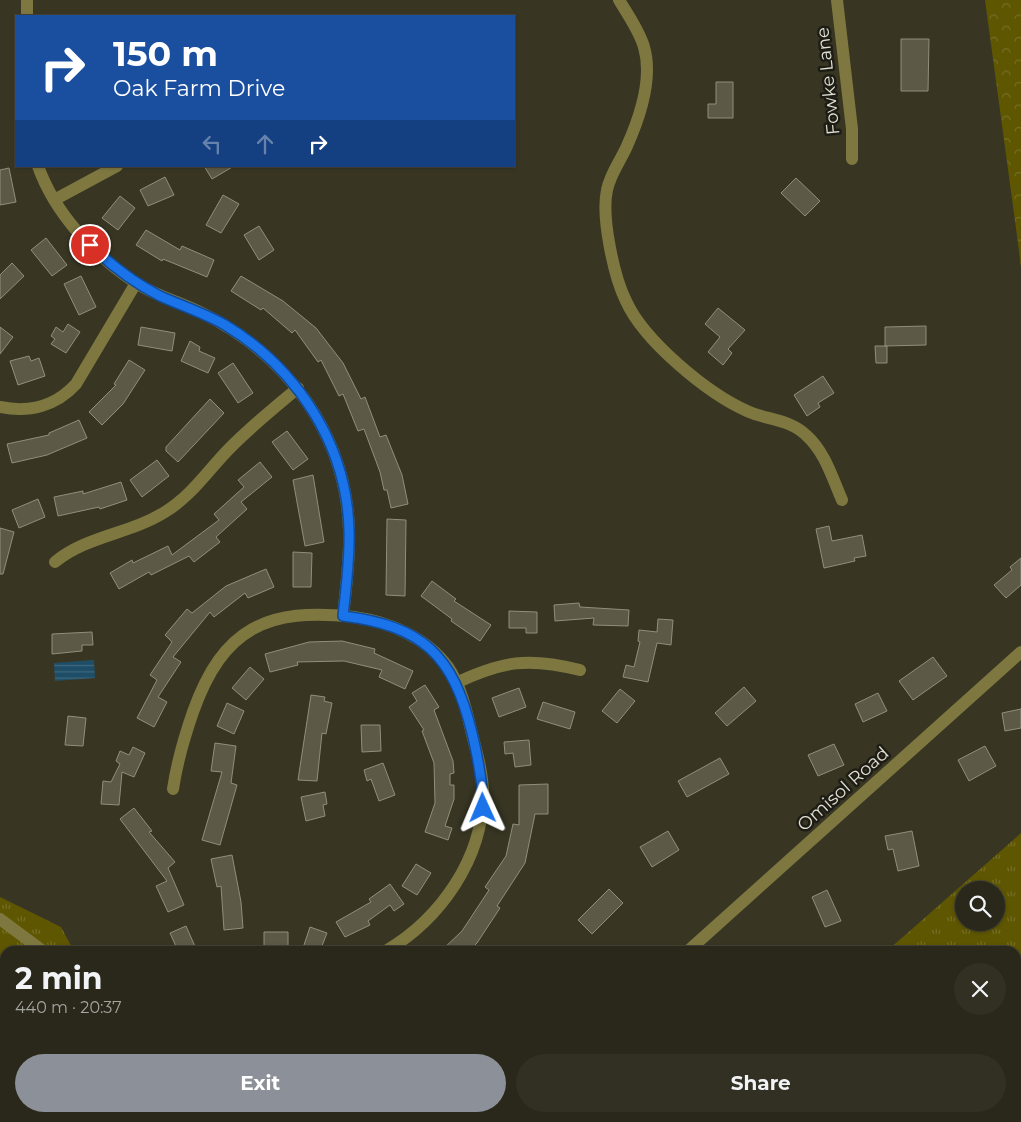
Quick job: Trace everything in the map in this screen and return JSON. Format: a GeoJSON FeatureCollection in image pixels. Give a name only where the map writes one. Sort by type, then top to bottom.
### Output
{"type":"FeatureCollection","features":[{"type":"Feature","properties":{"kind":"street"},"geometry":{"type":"LineString","coordinates":[[27,0],[27,15]]}},
{"type":"Feature","properties":{"kind":"street"},"geometry":{"type":"LineString","coordinates":[[619,0],[639,33],[647,62],[643,98],[636,123],[607,190],[607,226],[611,252],[626,302],[646,334],[659,348],[713,390],[745,410],[779,419],[804,433],[823,455],[842,500]]}},
{"type":"Feature","properties":{"kind":"street","name":"Fowke Lane"},"geometry":{"type":"LineString","coordinates":[[837,0],[852,129],[852,159]]}},
{"type":"Feature","properties":{"kind":"street"},"geometry":{"type":"LineString","coordinates":[[38,167],[54,200],[90,245],[136,283],[225,325],[269,356],[298,388],[328,439],[340,472],[347,504],[349,560],[343,616]]}},
{"type":"Feature","properties":{"kind":"street"},"geometry":{"type":"LineString","coordinates":[[54,200],[115,167]]}},
{"type":"Feature","properties":{"kind":"street"},"geometry":{"type":"LineString","coordinates":[[0,407],[33,408],[58,400],[69,392],[76,384],[136,283]]}},
{"type":"Feature","properties":{"kind":"street"},"geometry":{"type":"LineString","coordinates":[[55,562],[76,547],[145,523],[176,504],[198,485],[249,429],[298,388]]}},
{"type":"Feature","properties":{"kind":"street"},"geometry":{"type":"LineString","coordinates":[[174,789],[182,747],[203,684],[225,651],[251,631],[278,620],[307,614],[343,616],[388,624],[406,632],[434,652],[448,667],[456,683],[468,718],[481,771],[483,808],[480,826],[461,873],[436,912],[411,935],[394,946]]}},
{"type":"Feature","properties":{"kind":"street","name":"Omisol Road"},"geometry":{"type":"LineString","coordinates":[[694,946],[1020,655]]}},
{"type":"Feature","properties":{"kind":"street"},"geometry":{"type":"LineString","coordinates":[[456,683],[481,671],[518,662],[545,663],[580,670]]}},
{"type":"Feature","properties":{"kind":"street"},"geometry":{"type":"LineString","coordinates":[[0,919],[36,946]]}},
{"type":"Feature","properties":{"kind":"green space"},"geometry":{"type":"Polygon","coordinates":[[[985,0],[1021,0],[1021,268],[1018,243],[985,0]]]}},
{"type":"Feature","properties":{"kind":"green space"},"geometry":{"type":"Polygon","coordinates":[[[1021,833],[1021,946],[893,946],[955,891],[955,931],[1005,931],[1005,881],[966,881],[1021,833]]]}},
{"type":"Feature","properties":{"kind":"green space"},"geometry":{"type":"Polygon","coordinates":[[[0,897],[61,927],[71,946],[0,946],[0,897]]]}},
{"type":"Feature","properties":{"kind":"water"},"geometry":{"type":"Polygon","coordinates":[[[94,660],[95,678],[55,681],[54,663],[94,660]]]}},
{"type":"Feature","properties":{"kind":"building"},"geometry":{"type":"Polygon","coordinates":[[[901,39],[929,39],[928,91],[901,91],[901,39]]]}},
{"type":"Feature","properties":{"kind":"building"},"geometry":{"type":"Polygon","coordinates":[[[716,82],[733,82],[733,118],[708,118],[708,104],[716,104],[716,82]]]}},
{"type":"Feature","properties":{"kind":"building"},"geometry":{"type":"Polygon","coordinates":[[[205,167],[232,167],[212,179],[205,167]]]}},
{"type":"Feature","properties":{"kind":"building"},"geometry":{"type":"Polygon","coordinates":[[[9,168],[16,202],[0,205],[0,170],[9,168]]]}},
{"type":"Feature","properties":{"kind":"building"},"geometry":{"type":"Polygon","coordinates":[[[165,177],[174,195],[148,206],[140,190],[165,177]]]}},
{"type":"Feature","properties":{"kind":"building"},"geometry":{"type":"Polygon","coordinates":[[[796,178],[820,201],[805,216],[781,193],[796,178]]]}},
{"type":"Feature","properties":{"kind":"building"},"geometry":{"type":"Polygon","coordinates":[[[223,195],[239,204],[221,233],[206,225],[223,195]]]}},
{"type":"Feature","properties":{"kind":"building"},"geometry":{"type":"Polygon","coordinates":[[[120,196],[135,208],[118,230],[102,218],[120,196]]]}},
{"type":"Feature","properties":{"kind":"building"},"geometry":{"type":"Polygon","coordinates":[[[259,226],[274,250],[259,260],[244,235],[259,226]]]}},
{"type":"Feature","properties":{"kind":"building"},"geometry":{"type":"Polygon","coordinates":[[[146,230],[180,250],[182,246],[214,260],[207,277],[163,259],[162,261],[136,245],[146,230]]]}},
{"type":"Feature","properties":{"kind":"building"},"geometry":{"type":"Polygon","coordinates":[[[46,238],[67,265],[52,276],[31,250],[46,238]]]}},
{"type":"Feature","properties":{"kind":"building"},"geometry":{"type":"Polygon","coordinates":[[[12,263],[24,276],[0,299],[0,275],[12,263]]]}},
{"type":"Feature","properties":{"kind":"building"},"geometry":{"type":"Polygon","coordinates":[[[81,276],[96,307],[79,315],[64,284],[81,276]]]}},
{"type":"Feature","properties":{"kind":"building"},"geometry":{"type":"Polygon","coordinates":[[[241,276],[283,301],[316,328],[343,363],[361,399],[365,397],[380,437],[386,435],[402,475],[408,504],[391,508],[387,490],[384,490],[380,472],[364,429],[358,431],[343,394],[339,396],[321,360],[318,362],[295,330],[292,333],[263,308],[261,310],[231,291],[241,276]]]}},
{"type":"Feature","properties":{"kind":"building"},"geometry":{"type":"Polygon","coordinates":[[[718,308],[745,330],[728,349],[732,353],[723,365],[708,352],[720,337],[705,324],[718,308]]]}},
{"type":"Feature","properties":{"kind":"building"},"geometry":{"type":"Polygon","coordinates":[[[68,324],[80,332],[66,353],[51,344],[55,339],[51,336],[56,327],[63,332],[68,324]]]}},
{"type":"Feature","properties":{"kind":"building"},"geometry":{"type":"Polygon","coordinates":[[[926,326],[926,345],[885,346],[885,327],[926,326]]]}},
{"type":"Feature","properties":{"kind":"building"},"geometry":{"type":"Polygon","coordinates":[[[0,327],[13,337],[0,354],[0,327]]]}},
{"type":"Feature","properties":{"kind":"building"},"geometry":{"type":"Polygon","coordinates":[[[141,327],[175,333],[172,351],[138,345],[141,327]]]}},
{"type":"Feature","properties":{"kind":"building"},"geometry":{"type":"Polygon","coordinates":[[[190,341],[200,347],[199,351],[215,358],[208,373],[181,361],[190,341]]]}},
{"type":"Feature","properties":{"kind":"building"},"geometry":{"type":"Polygon","coordinates":[[[875,346],[887,346],[887,363],[876,363],[875,346]]]}},
{"type":"Feature","properties":{"kind":"building"},"geometry":{"type":"Polygon","coordinates":[[[29,356],[31,361],[39,358],[45,376],[18,385],[10,361],[29,356]]]}},
{"type":"Feature","properties":{"kind":"building"},"geometry":{"type":"Polygon","coordinates":[[[129,360],[145,370],[123,404],[102,425],[89,412],[116,385],[114,384],[129,360]]]}},
{"type":"Feature","properties":{"kind":"building"},"geometry":{"type":"Polygon","coordinates":[[[233,363],[253,393],[238,403],[218,373],[233,363]]]}},
{"type":"Feature","properties":{"kind":"building"},"geometry":{"type":"Polygon","coordinates":[[[823,376],[834,393],[818,403],[820,407],[807,416],[794,395],[823,376]]]}},
{"type":"Feature","properties":{"kind":"building"},"geometry":{"type":"Polygon","coordinates":[[[210,399],[224,413],[178,462],[166,451],[166,447],[210,399]]]}},
{"type":"Feature","properties":{"kind":"building"},"geometry":{"type":"Polygon","coordinates":[[[79,420],[87,438],[47,455],[12,463],[7,444],[49,435],[49,433],[79,420]]]}},
{"type":"Feature","properties":{"kind":"building"},"geometry":{"type":"Polygon","coordinates":[[[287,431],[308,459],[293,470],[272,442],[287,431]]]}},
{"type":"Feature","properties":{"kind":"building"},"geometry":{"type":"Polygon","coordinates":[[[157,460],[169,476],[142,497],[130,480],[157,460]]]}},
{"type":"Feature","properties":{"kind":"building"},"geometry":{"type":"Polygon","coordinates":[[[260,462],[272,477],[241,502],[247,509],[216,537],[220,542],[194,562],[189,556],[151,575],[149,572],[119,589],[110,573],[132,560],[133,563],[168,546],[172,555],[219,520],[214,514],[244,487],[238,480],[260,462]]]}},
{"type":"Feature","properties":{"kind":"building"},"geometry":{"type":"Polygon","coordinates":[[[313,475],[324,542],[305,546],[293,480],[313,475]]]}},
{"type":"Feature","properties":{"kind":"building"},"geometry":{"type":"Polygon","coordinates":[[[121,482],[127,500],[100,509],[99,507],[58,516],[54,497],[83,491],[83,494],[121,482]]]}},
{"type":"Feature","properties":{"kind":"building"},"geometry":{"type":"Polygon","coordinates":[[[38,499],[45,517],[19,528],[12,510],[38,499]]]}},
{"type":"Feature","properties":{"kind":"building"},"geometry":{"type":"Polygon","coordinates":[[[387,519],[406,520],[405,596],[386,595],[387,519]]]}},
{"type":"Feature","properties":{"kind":"building"},"geometry":{"type":"Polygon","coordinates":[[[829,526],[832,541],[862,535],[866,556],[854,558],[855,561],[824,568],[816,529],[829,526]]]}},
{"type":"Feature","properties":{"kind":"building"},"geometry":{"type":"Polygon","coordinates":[[[0,528],[14,532],[3,574],[0,574],[0,528]]]}},
{"type":"Feature","properties":{"kind":"building"},"geometry":{"type":"Polygon","coordinates":[[[293,552],[312,553],[311,587],[293,587],[293,552]]]}},
{"type":"Feature","properties":{"kind":"building"},"geometry":{"type":"Polygon","coordinates":[[[1021,558],[1021,585],[1006,598],[994,585],[1012,570],[1010,567],[1021,558]]]}},
{"type":"Feature","properties":{"kind":"building"},"geometry":{"type":"Polygon","coordinates":[[[266,569],[274,587],[248,598],[245,593],[214,617],[210,612],[173,657],[181,662],[158,697],[167,702],[154,727],[137,718],[157,680],[150,675],[172,642],[165,635],[187,609],[192,613],[226,586],[266,569]]]}},
{"type":"Feature","properties":{"kind":"building"},"geometry":{"type":"Polygon","coordinates":[[[432,581],[456,599],[454,601],[491,625],[480,641],[451,621],[452,619],[421,596],[432,581]]]}},
{"type":"Feature","properties":{"kind":"building"},"geometry":{"type":"Polygon","coordinates":[[[579,603],[580,607],[629,610],[628,626],[593,625],[594,618],[555,621],[554,605],[579,603]]]}},
{"type":"Feature","properties":{"kind":"building"},"geometry":{"type":"Polygon","coordinates":[[[509,611],[537,612],[537,633],[526,633],[526,628],[509,628],[509,611]]]}},
{"type":"Feature","properties":{"kind":"building"},"geometry":{"type":"Polygon","coordinates":[[[658,619],[673,620],[671,645],[657,643],[648,682],[623,677],[626,665],[634,667],[640,642],[638,641],[639,630],[657,632],[658,619]]]}},
{"type":"Feature","properties":{"kind":"building"},"geometry":{"type":"Polygon","coordinates":[[[92,632],[93,645],[82,645],[82,651],[52,654],[52,634],[92,632]]]}},
{"type":"Feature","properties":{"kind":"building"},"geometry":{"type":"Polygon","coordinates":[[[342,641],[375,649],[374,653],[413,671],[405,689],[379,677],[382,670],[344,661],[297,662],[298,665],[270,672],[265,654],[309,642],[342,641]]]}},
{"type":"Feature","properties":{"kind":"building"},"geometry":{"type":"Polygon","coordinates":[[[933,657],[947,676],[913,700],[899,681],[933,657]]]}},
{"type":"Feature","properties":{"kind":"building"},"geometry":{"type":"Polygon","coordinates":[[[250,667],[264,679],[246,700],[232,688],[250,667]]]}},
{"type":"Feature","properties":{"kind":"building"},"geometry":{"type":"Polygon","coordinates":[[[425,685],[439,707],[434,710],[453,761],[454,773],[450,774],[450,785],[454,785],[454,799],[445,826],[452,828],[448,840],[425,832],[435,803],[434,763],[422,731],[424,730],[409,707],[417,701],[412,693],[425,685]]]}},
{"type":"Feature","properties":{"kind":"building"},"geometry":{"type":"Polygon","coordinates":[[[744,687],[756,701],[727,726],[715,713],[744,687]]]}},
{"type":"Feature","properties":{"kind":"building"},"geometry":{"type":"Polygon","coordinates":[[[519,688],[526,707],[499,717],[492,698],[519,688]]]}},
{"type":"Feature","properties":{"kind":"building"},"geometry":{"type":"Polygon","coordinates":[[[620,689],[635,701],[617,723],[602,711],[620,689]]]}},
{"type":"Feature","properties":{"kind":"building"},"geometry":{"type":"Polygon","coordinates":[[[878,693],[887,711],[863,722],[855,704],[878,693]]]}},
{"type":"Feature","properties":{"kind":"building"},"geometry":{"type":"Polygon","coordinates":[[[311,695],[325,697],[324,701],[332,703],[326,734],[322,733],[317,781],[298,780],[311,695]]]}},
{"type":"Feature","properties":{"kind":"building"},"geometry":{"type":"Polygon","coordinates":[[[543,702],[575,712],[570,729],[537,719],[543,702]]]}},
{"type":"Feature","properties":{"kind":"building"},"geometry":{"type":"Polygon","coordinates":[[[227,703],[244,711],[234,734],[217,726],[227,703]]]}},
{"type":"Feature","properties":{"kind":"building"},"geometry":{"type":"Polygon","coordinates":[[[1021,709],[1021,728],[1005,731],[1002,713],[1021,709]]]}},
{"type":"Feature","properties":{"kind":"building"},"geometry":{"type":"Polygon","coordinates":[[[68,716],[86,718],[83,746],[65,745],[68,716]]]}},
{"type":"Feature","properties":{"kind":"building"},"geometry":{"type":"Polygon","coordinates":[[[361,725],[380,725],[381,751],[362,752],[361,725]]]}},
{"type":"Feature","properties":{"kind":"building"},"geometry":{"type":"Polygon","coordinates":[[[529,740],[531,765],[515,767],[513,753],[505,754],[504,742],[529,740]]]}},
{"type":"Feature","properties":{"kind":"building"},"geometry":{"type":"Polygon","coordinates":[[[215,743],[236,746],[231,783],[237,785],[220,845],[202,840],[222,772],[211,771],[215,743]]]}},
{"type":"Feature","properties":{"kind":"building"},"geometry":{"type":"Polygon","coordinates":[[[834,744],[844,765],[818,776],[808,755],[834,744]]]}},
{"type":"Feature","properties":{"kind":"building"},"geometry":{"type":"Polygon","coordinates":[[[985,746],[996,766],[969,781],[958,760],[985,746]]]}},
{"type":"Feature","properties":{"kind":"building"},"geometry":{"type":"Polygon","coordinates":[[[133,747],[145,753],[134,777],[122,772],[119,805],[101,804],[103,781],[111,782],[120,764],[116,761],[120,751],[129,755],[133,747]]]}},
{"type":"Feature","properties":{"kind":"building"},"geometry":{"type":"Polygon","coordinates":[[[720,758],[729,774],[687,797],[678,781],[720,758]]]}},
{"type":"Feature","properties":{"kind":"building"},"geometry":{"type":"Polygon","coordinates":[[[383,763],[395,795],[379,801],[371,779],[367,781],[364,770],[383,763]]]}},
{"type":"Feature","properties":{"kind":"building"},"geometry":{"type":"Polygon","coordinates":[[[548,784],[548,814],[535,814],[525,863],[497,906],[500,908],[477,943],[474,946],[446,946],[462,931],[489,890],[485,887],[506,856],[513,824],[519,825],[519,785],[548,784]]]}},
{"type":"Feature","properties":{"kind":"building"},"geometry":{"type":"Polygon","coordinates":[[[325,792],[327,804],[323,805],[325,816],[306,821],[301,797],[325,792]]]}},
{"type":"Feature","properties":{"kind":"building"},"geometry":{"type":"Polygon","coordinates":[[[134,808],[152,831],[149,832],[175,862],[168,868],[184,905],[168,912],[156,886],[167,881],[120,819],[134,808]]]}},
{"type":"Feature","properties":{"kind":"building"},"geometry":{"type":"Polygon","coordinates":[[[668,831],[679,850],[652,867],[640,847],[668,831]]]}},
{"type":"Feature","properties":{"kind":"building"},"geometry":{"type":"Polygon","coordinates":[[[912,831],[919,866],[898,871],[893,849],[888,850],[885,836],[912,831]]]}},
{"type":"Feature","properties":{"kind":"building"},"geometry":{"type":"Polygon","coordinates":[[[232,855],[241,902],[243,928],[224,930],[221,886],[217,887],[211,859],[232,855]]]}},
{"type":"Feature","properties":{"kind":"building"},"geometry":{"type":"Polygon","coordinates":[[[416,864],[431,873],[417,895],[402,886],[416,864]]]}},
{"type":"Feature","properties":{"kind":"building"},"geometry":{"type":"Polygon","coordinates":[[[390,884],[404,904],[394,911],[390,905],[368,921],[370,925],[345,937],[336,922],[371,902],[369,899],[390,884]]]}},
{"type":"Feature","properties":{"kind":"building"},"geometry":{"type":"Polygon","coordinates":[[[609,889],[623,903],[592,934],[578,920],[609,889]]]}},
{"type":"Feature","properties":{"kind":"building"},"geometry":{"type":"Polygon","coordinates":[[[827,890],[841,921],[825,927],[812,897],[827,890]]]}},
{"type":"Feature","properties":{"kind":"building"},"geometry":{"type":"Polygon","coordinates":[[[186,926],[195,946],[176,946],[170,933],[186,926]]]}},
{"type":"Feature","properties":{"kind":"building"},"geometry":{"type":"Polygon","coordinates":[[[310,927],[327,933],[322,946],[304,946],[310,927]]]}},
{"type":"Feature","properties":{"kind":"building"},"geometry":{"type":"Polygon","coordinates":[[[264,932],[288,932],[288,946],[264,946],[264,932]]]}},
{"type":"Feature","properties":{"kind":"route"},"geometry":{"type":"LineString","coordinates":[[90,245],[102,257],[136,283],[160,296],[200,312],[245,338],[269,356],[298,388],[316,415],[328,439],[336,458],[347,504],[349,560],[343,616],[360,618],[400,628],[434,652],[448,667],[460,692],[468,718],[481,771],[483,808]]}}]}
